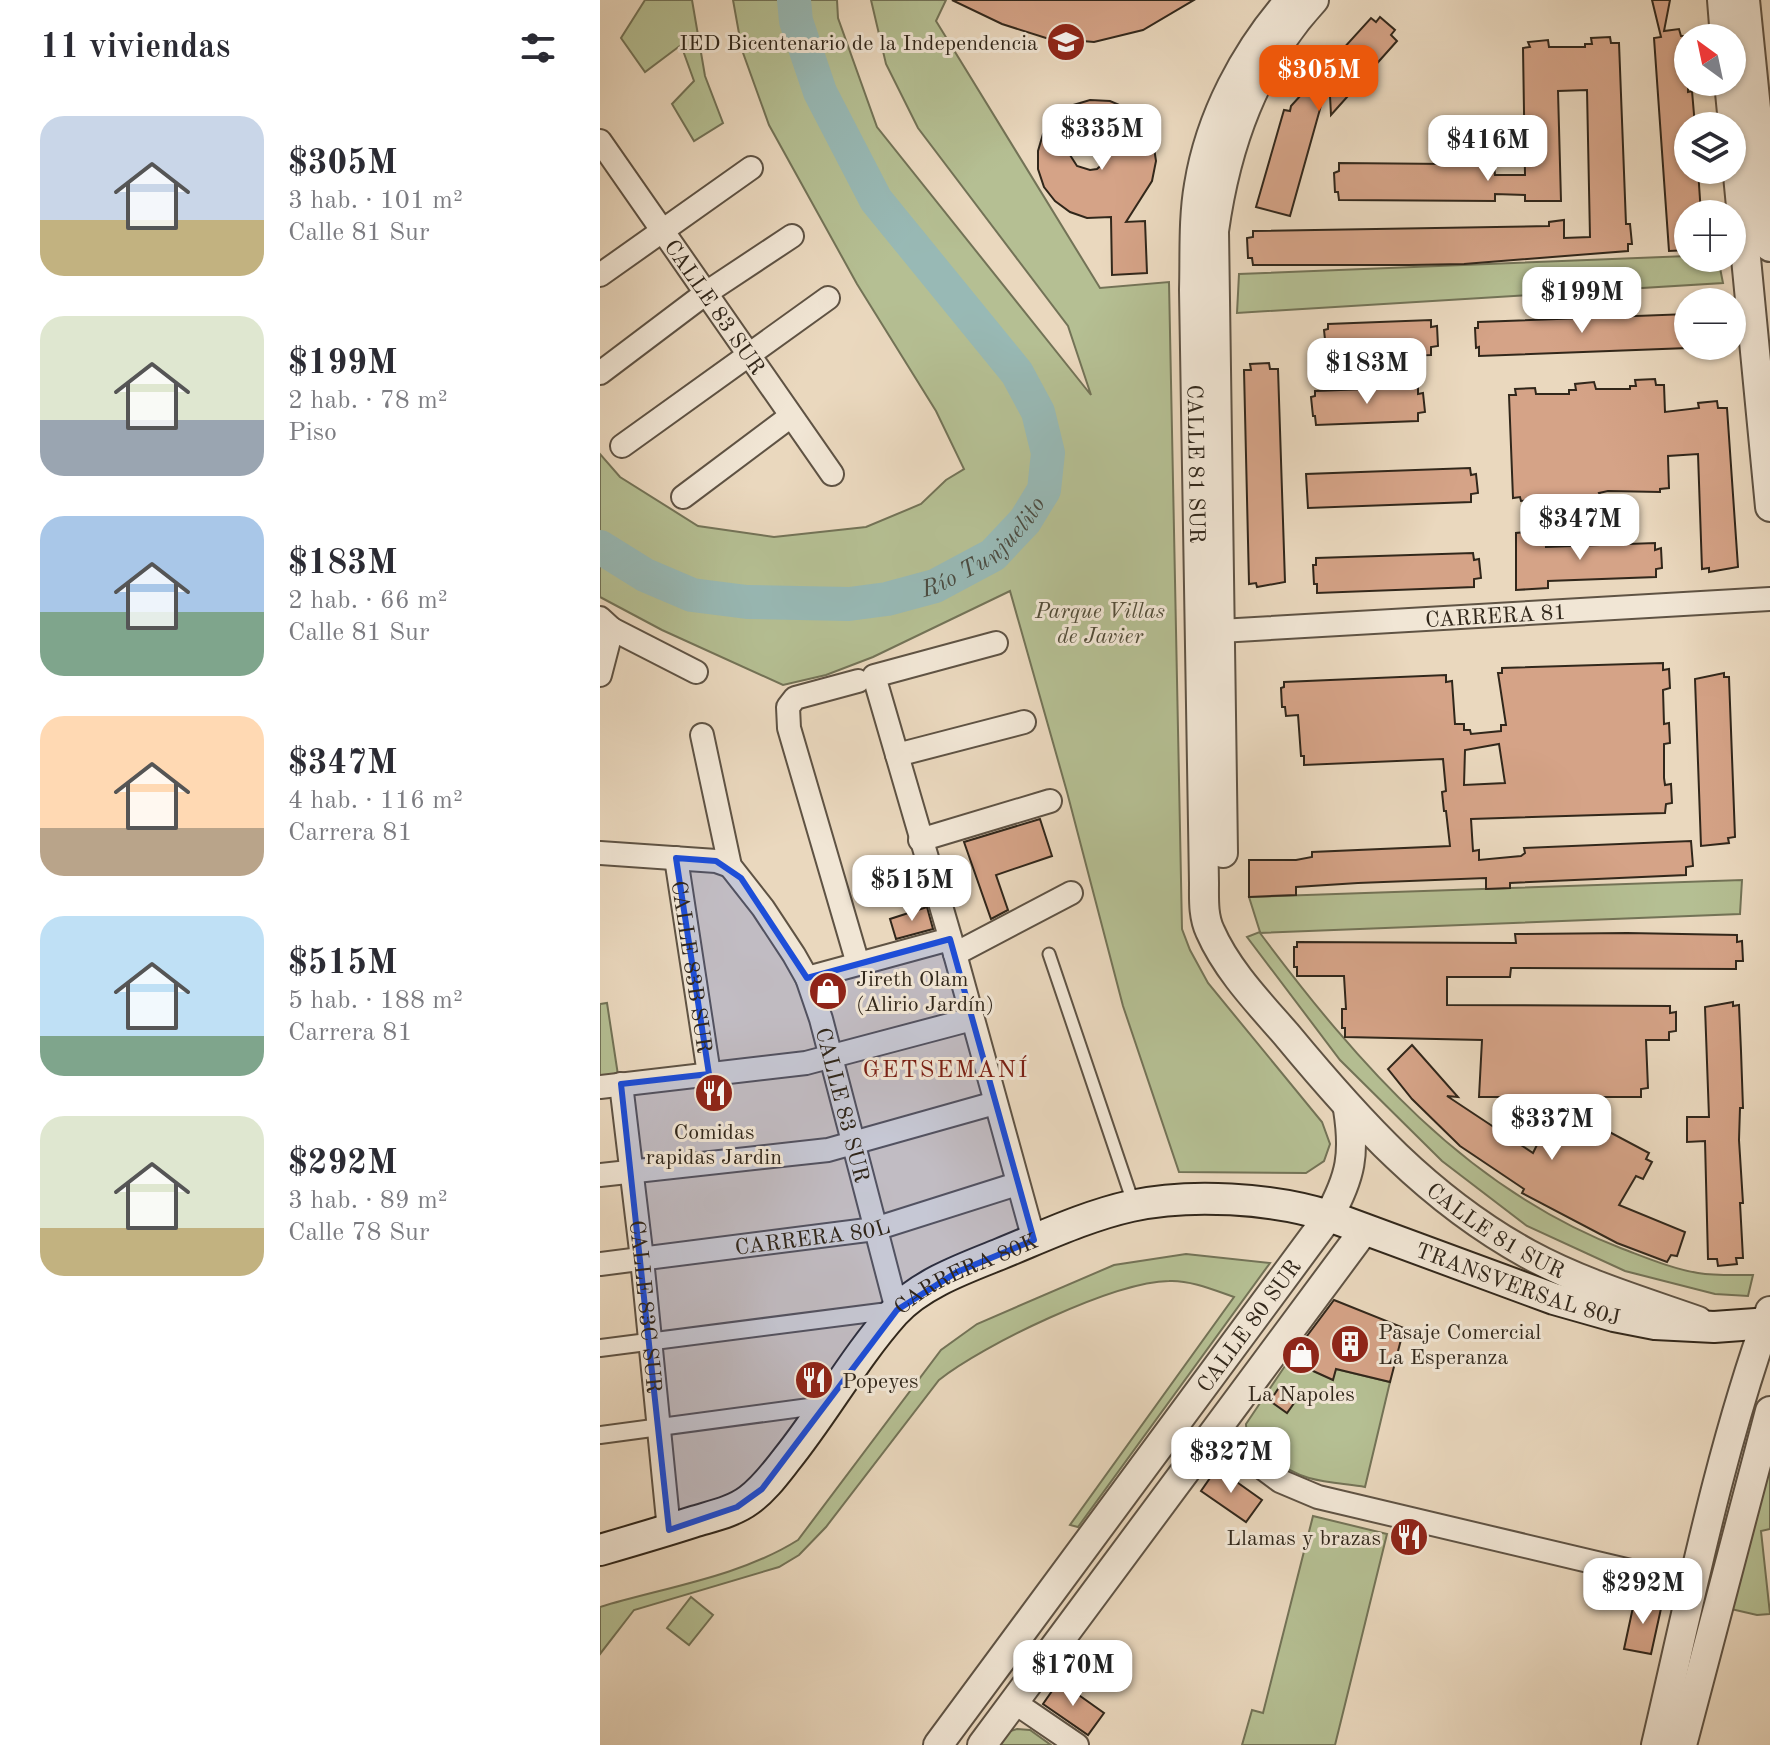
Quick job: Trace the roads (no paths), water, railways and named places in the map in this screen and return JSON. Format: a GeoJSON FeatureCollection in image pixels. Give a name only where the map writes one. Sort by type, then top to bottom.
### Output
{"type":"FeatureCollection","features":[{"type":"Feature","properties":{"kind":"main road","name":"CARRERA 80K"},"geometry":{"type":"LineString","coordinates":[[897,1310],[957,1272],[1034,1240],[1135,1205],[1234,1201],[1288,1206],[1329,1216]]}},
{"type":"Feature","properties":{"kind":"main road","name":"TRANSVERSAL 80J"},"geometry":{"type":"LineString","coordinates":[[1329,1216],[1554,1299],[1614,1316],[1655,1324],[1714,1327],[1769,1319]]}},
{"type":"Feature","properties":{"kind":"main road"},"geometry":{"type":"LineString","coordinates":[[600,1550],[725,1512],[749,1501],[774,1475],[897,1310]]}},
{"type":"Feature","properties":{"kind":"street","name":"CALLE 81 SUR"},"geometry":{"type":"LineString","coordinates":[[1290,0],[1252,48],[1227,94],[1199,182],[1196,206],[1194,290],[1205,910],[1209,930],[1259,1003],[1348,1109],[1402,1164],[1487,1230],[1531,1256],[1611,1290],[1714,1327]]}},
{"type":"Feature","properties":{"kind":"street","name":"CALLE 81 SUR"},"geometry":{"type":"LineString","coordinates":[[1221,950],[1224,933],[1214,231],[1221,183],[1237,124],[1263,69],[1297,18],[1314,0]]}},
{"type":"Feature","properties":{"kind":"street"},"geometry":{"type":"LineString","coordinates":[[1722,0],[1724,24]]}},
{"type":"Feature","properties":{"kind":"street"},"geometry":{"type":"LineString","coordinates":[[1745,0],[1770,247]]}},
{"type":"Feature","properties":{"kind":"street"},"geometry":{"type":"LineString","coordinates":[[1730,96],[1770,507]]}},
{"type":"Feature","properties":{"kind":"street","name":"CALLE 83 SUR"},"geometry":{"type":"LineString","coordinates":[[600,141],[832,474]]}},
{"type":"Feature","properties":{"kind":"street"},"geometry":{"type":"LineString","coordinates":[[600,275],[751,168]]}},
{"type":"Feature","properties":{"kind":"street"},"geometry":{"type":"LineString","coordinates":[[600,373],[706,293],[792,236]]}},
{"type":"Feature","properties":{"kind":"street"},"geometry":{"type":"LineString","coordinates":[[622,446],[828,298]]}},
{"type":"Feature","properties":{"kind":"street"},"geometry":{"type":"LineString","coordinates":[[683,497],[791,416]]}},
{"type":"Feature","properties":{"kind":"street","name":"CARRERA 81"},"geometry":{"type":"LineString","coordinates":[[1220,631],[1770,599]]}},
{"type":"Feature","properties":{"kind":"street"},"geometry":{"type":"LineString","coordinates":[[600,675],[606,623],[696,672]]}},
{"type":"Feature","properties":{"kind":"street"},"geometry":{"type":"LineString","coordinates":[[858,964],[789,728],[788,707],[795,698],[996,643]]}},
{"type":"Feature","properties":{"kind":"street"},"geometry":{"type":"LineString","coordinates":[[866,679],[897,755],[1034,1240]]}},
{"type":"Feature","properties":{"kind":"street"},"geometry":{"type":"LineString","coordinates":[[897,755],[1024,722]]}},
{"type":"Feature","properties":{"kind":"street","name":"CALLE 83 SUR"},"geometry":{"type":"LineString","coordinates":[[702,735],[730,866],[763,908],[807,978],[831,1057],[897,1310]]}},
{"type":"Feature","properties":{"kind":"street"},"geometry":{"type":"LineString","coordinates":[[920,840],[1050,801]]}},
{"type":"Feature","properties":{"kind":"street"},"geometry":{"type":"LineString","coordinates":[[600,853],[716,861],[730,866]]}},
{"type":"Feature","properties":{"kind":"street","name":"CALLE 83B SUR"},"geometry":{"type":"LineString","coordinates":[[676,858],[709,1074]]}},
{"type":"Feature","properties":{"kind":"street"},"geometry":{"type":"LineString","coordinates":[[807,978],[858,964],[953,946],[1071,893]]}},
{"type":"Feature","properties":{"kind":"street"},"geometry":{"type":"LineString","coordinates":[[611,1085],[806,1063],[972,1019]]}},
{"type":"Feature","properties":{"kind":"street","name":"CALLE 83C SUR"},"geometry":{"type":"LineString","coordinates":[[611,1085],[632,1172],[669,1530]]}},
{"type":"Feature","properties":{"kind":"street"},"geometry":{"type":"LineString","coordinates":[[600,1175],[828,1150],[995,1103]]}},
{"type":"Feature","properties":{"kind":"street"},"geometry":{"type":"LineString","coordinates":[[1329,1216],[1344,1189],[1352,1155],[1348,1109]]}},
{"type":"Feature","properties":{"kind":"street","name":"CARRERA 80L"},"geometry":{"type":"LineString","coordinates":[[600,1264],[875,1229],[1017,1184]]}},
{"type":"Feature","properties":{"kind":"street","name":"CALLE 80 SUR"},"geometry":{"type":"LineString","coordinates":[[938,1745],[1329,1216]]}},
{"type":"Feature","properties":{"kind":"street","name":"CALLE 80 SUR"},"geometry":{"type":"LineString","coordinates":[[982,1745],[1365,1229]]}},
{"type":"Feature","properties":{"kind":"street","name":"CARRERA 80K"},"geometry":{"type":"LineString","coordinates":[[600,1348],[897,1310]]}},
{"type":"Feature","properties":{"kind":"street"},"geometry":{"type":"LineString","coordinates":[[1656,1745],[1742,1396],[1769,1319]]}},
{"type":"Feature","properties":{"kind":"street"},"geometry":{"type":"LineString","coordinates":[[600,1435],[826,1405]]}},
{"type":"Feature","properties":{"kind":"street"},"geometry":{"type":"LineString","coordinates":[[1682,1745],[1770,1411]]}},
{"type":"Feature","properties":{"kind":"street"},"geometry":{"type":"LineString","coordinates":[[1214,1432],[1280,1481],[1318,1497],[1694,1586]]}},
{"type":"Feature","properties":{"kind":"street"},"geometry":{"type":"LineString","coordinates":[[1014,1702],[1077,1745]]}},
{"type":"Feature","properties":{"kind":"lane"},"geometry":{"type":"LineString","coordinates":[[1049,954],[1135,1205]]}},
{"type":"Feature","properties":{"kind":"waterway","name":"Río Tunjuelito"},"geometry":{"type":"LineString","coordinates":[[600,547],[645,575],[692,595],[747,602],[849,604],[887,599],[935,586],[993,555],[1025,521],[1044,490],[1048,453],[1038,412],[1017,373],[876,200],[820,92],[796,21],[794,0]]}},
{"type":"Feature","properties":{"kind":"place","name":"IED Bicentenario de la Independencia"},"geometry":{"type":"Point","coordinates":[1066,42]}},
{"type":"Feature","properties":{"kind":"place","name":"Jireth Olam (Alirio Jardín)"},"geometry":{"type":"Point","coordinates":[828,991]}},
{"type":"Feature","properties":{"kind":"place","name":"Comidas rapidas Jardin"},"geometry":{"type":"Point","coordinates":[714,1093]}},
{"type":"Feature","properties":{"kind":"place","name":"Pasaje Comercial La Esperanza"},"geometry":{"type":"Point","coordinates":[1350,1344]}},
{"type":"Feature","properties":{"kind":"place","name":"La Napoles"},"geometry":{"type":"Point","coordinates":[1301,1355]}},
{"type":"Feature","properties":{"kind":"place","name":"Popeyes"},"geometry":{"type":"Point","coordinates":[814,1380]}},
{"type":"Feature","properties":{"kind":"place","name":"Llamas y brazas"},"geometry":{"type":"Point","coordinates":[1409,1537]}},
{"type":"Feature","properties":{"kind":"district","name":"GETSEMANÍ"},"geometry":{"type":"Point","coordinates":[946,1069]}},
{"type":"Feature","properties":{"kind":"park label","name":"Parque Villas de Javier"},"geometry":{"type":"Point","coordinates":[1100,622]}}]}
